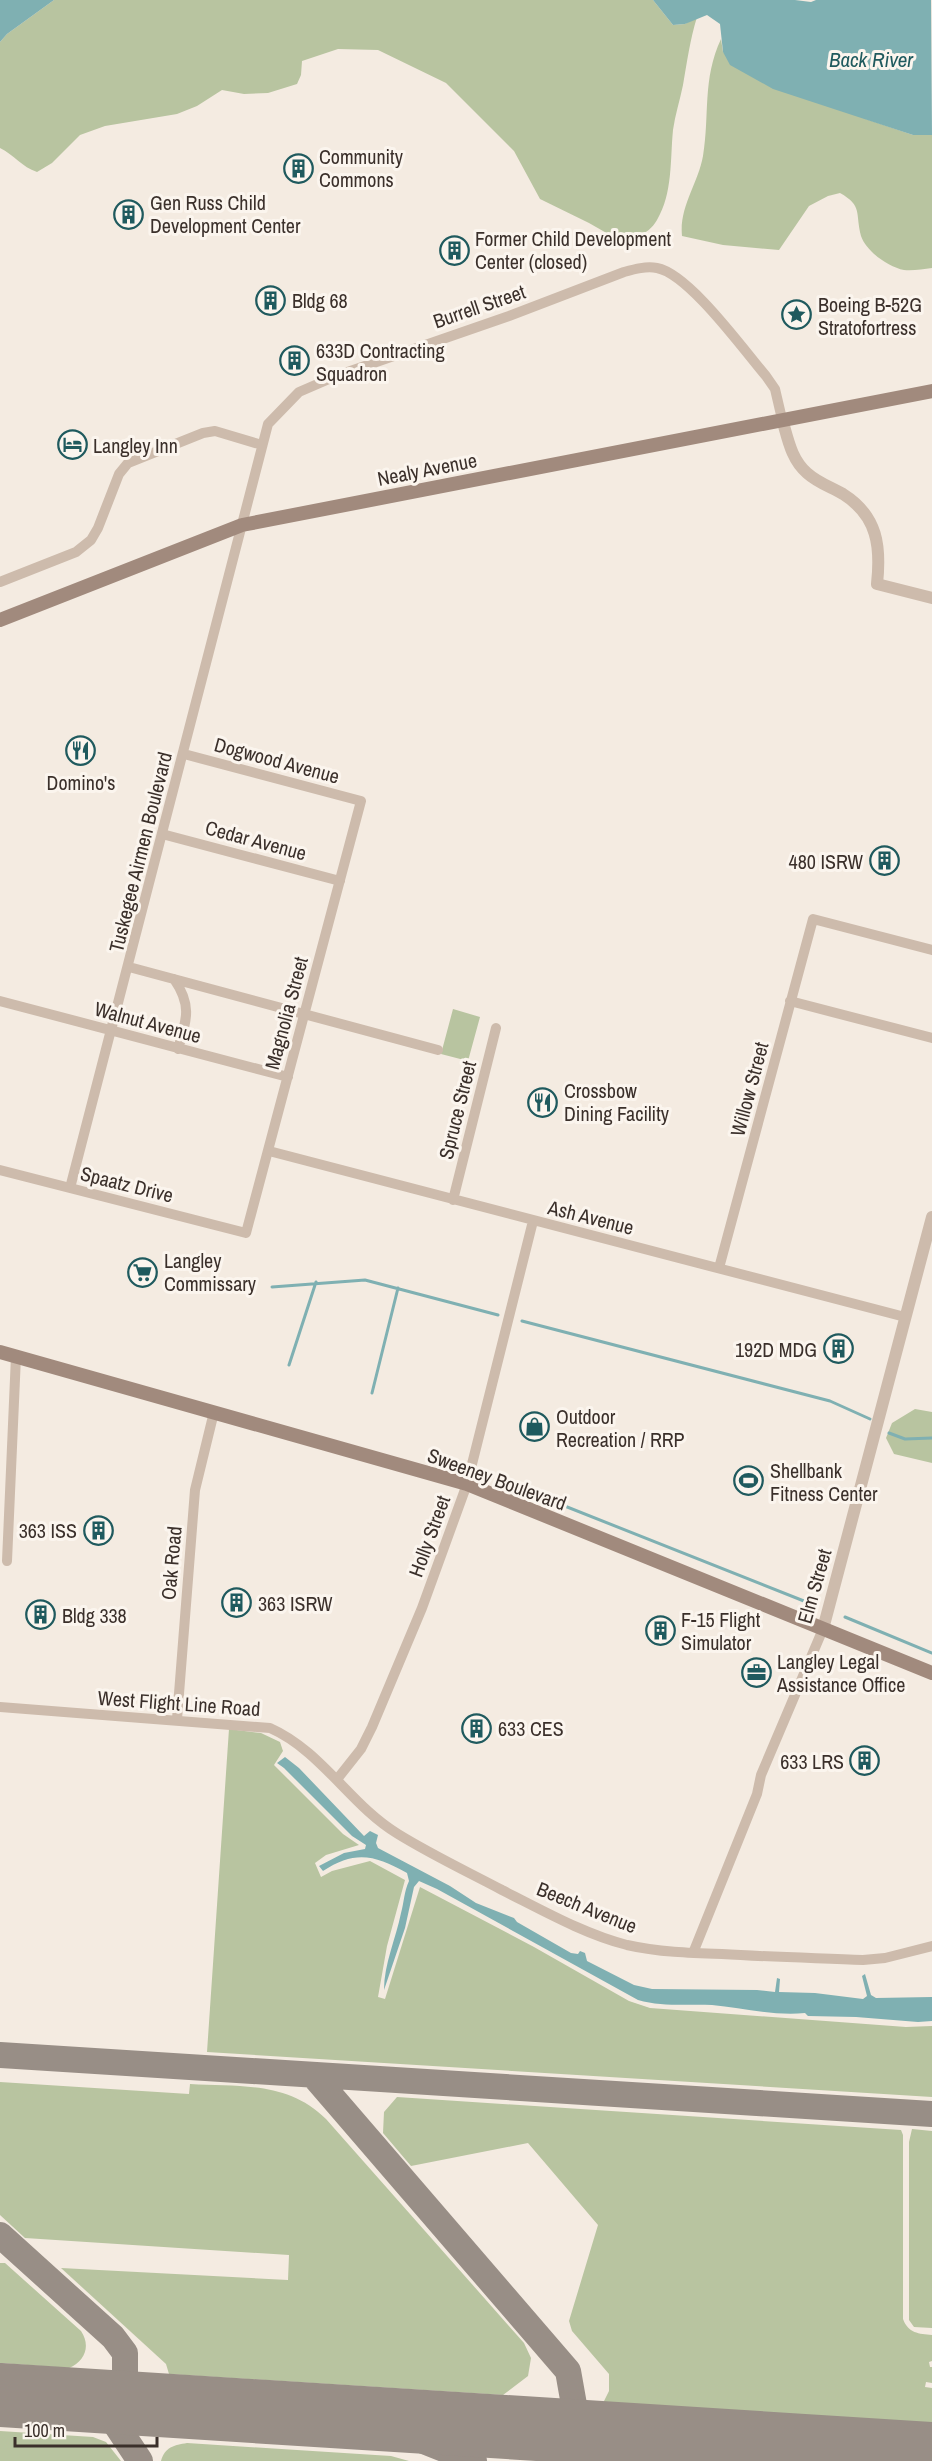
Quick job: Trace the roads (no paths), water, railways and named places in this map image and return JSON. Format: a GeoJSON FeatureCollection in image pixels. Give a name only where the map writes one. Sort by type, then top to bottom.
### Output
{"type":"FeatureCollection","features":[{"type":"Feature","properties":{"kind":"main road"},"geometry":{"type":"LineString","coordinates":[[875,400],[932,382]]}},
{"type":"Feature","properties":{"kind":"main road"},"geometry":{"type":"LineString","coordinates":[[875,400],[932,391]]}},
{"type":"Feature","properties":{"kind":"main road","name":"Nealy Avenue"},"geometry":{"type":"LineString","coordinates":[[0,620],[242,525],[875,400]]}},
{"type":"Feature","properties":{"kind":"main road","name":"Sweeney Boulevard"},"geometry":{"type":"LineString","coordinates":[[0,1352],[467,1484],[932,1673]]}},
{"type":"Feature","properties":{"kind":"street","name":"Burrell Street"},"geometry":{"type":"LineString","coordinates":[[242,525],[268,424],[299,392],[336,376],[641,268],[667,271],[692,290],[772,383],[783,419]]}},
{"type":"Feature","properties":{"kind":"street"},"geometry":{"type":"LineString","coordinates":[[783,419],[792,453],[806,472],[856,504],[869,519],[877,536],[880,558],[877,584],[932,598]]}},
{"type":"Feature","properties":{"kind":"street"},"geometry":{"type":"LineString","coordinates":[[0,582],[76,552],[91,540],[119,474],[128,463],[202,433],[216,431],[262,445]]}},
{"type":"Feature","properties":{"kind":"street","name":"Tuskegee Airmen Boulevard"},"geometry":{"type":"LineString","coordinates":[[70,1188],[242,525]]}},
{"type":"Feature","properties":{"kind":"street","name":"Dogwood Avenue"},"geometry":{"type":"LineString","coordinates":[[184,754],[361,801]]}},
{"type":"Feature","properties":{"kind":"street","name":"Magnolia Street"},"geometry":{"type":"LineString","coordinates":[[246,1233],[361,801]]}},
{"type":"Feature","properties":{"kind":"street","name":"Cedar Avenue"},"geometry":{"type":"LineString","coordinates":[[162,834],[340,881]]}},
{"type":"Feature","properties":{"kind":"street","name":"Willow Street"},"geometry":{"type":"LineString","coordinates":[[719,1268],[813,919],[932,950]]}},
{"type":"Feature","properties":{"kind":"street"},"geometry":{"type":"LineString","coordinates":[[129,967],[438,1050]]}},
{"type":"Feature","properties":{"kind":"street"},"geometry":{"type":"LineString","coordinates":[[174,979],[184,994],[187,1006],[178,1048]]}},
{"type":"Feature","properties":{"kind":"street","name":"Walnut Avenue"},"geometry":{"type":"LineString","coordinates":[[0,1001],[288,1077]]}},
{"type":"Feature","properties":{"kind":"street"},"geometry":{"type":"LineString","coordinates":[[790,1001],[932,1038]]}},
{"type":"Feature","properties":{"kind":"street","name":"Spruce Street"},"geometry":{"type":"LineString","coordinates":[[453,1200],[496,1028]]}},
{"type":"Feature","properties":{"kind":"street","name":"Ash Avenue"},"geometry":{"type":"LineString","coordinates":[[269,1151],[905,1317]]}},
{"type":"Feature","properties":{"kind":"street","name":"Spaatz Drive"},"geometry":{"type":"LineString","coordinates":[[0,1170],[246,1233]]}},
{"type":"Feature","properties":{"kind":"street","name":"Elm Street"},"geometry":{"type":"LineString","coordinates":[[693,1953],[757,1794],[761,1775],[823,1629],[932,1217]]}},
{"type":"Feature","properties":{"kind":"street","name":"Holly Street"},"geometry":{"type":"LineString","coordinates":[[338,1778],[361,1749],[372,1728],[422,1608],[467,1484],[533,1221]]}},
{"type":"Feature","properties":{"kind":"street"},"geometry":{"type":"LineString","coordinates":[[7,1561],[16,1356]]}},
{"type":"Feature","properties":{"kind":"street","name":"Oak Road"},"geometry":{"type":"LineString","coordinates":[[177,1719],[195,1490],[214,1412]]}},
{"type":"Feature","properties":{"kind":"street","name":"West Flight Line Road"},"geometry":{"type":"LineString","coordinates":[[0,1707],[270,1728],[288,1736],[338,1778]]}},
{"type":"Feature","properties":{"kind":"street","name":"Beech Avenue"},"geometry":{"type":"LineString","coordinates":[[338,1778],[357,1801],[397,1834],[529,1904],[571,1924],[627,1944],[693,1953],[863,1960],[885,1958],[932,1946]]}},
{"type":"Feature","properties":{"kind":"water"},"geometry":{"type":"Polygon","coordinates":[[[0,0],[54,0],[7,34],[0,42],[0,0]]]}},
{"type":"Feature","properties":{"kind":"water","name":"Back River"},"geometry":{"type":"Polygon","coordinates":[[[653,0],[811,2],[816,0],[931,0],[932,135],[913,135],[773,89],[730,65],[723,52],[720,24],[707,15],[685,24],[673,25],[653,0]]]}},
{"type":"Feature","properties":{"kind":"water"},"geometry":{"type":"Polygon","coordinates":[[[285,1757],[299,1768],[364,1836],[370,1831],[378,1835],[376,1843],[378,1848],[450,1886],[476,1903],[514,1918],[517,1922],[571,1953],[578,1954],[580,1951],[585,1953],[587,1961],[634,1985],[652,1989],[775,1992],[777,1978],[780,1979],[779,1992],[815,1993],[863,1999],[867,1996],[862,1976],[865,1974],[871,1995],[876,1998],[932,1997],[932,2021],[808,2016],[805,2013],[770,2013],[712,2005],[665,2004],[638,2000],[419,1881],[414,1887],[405,1928],[384,1990],[388,1961],[409,1881],[407,1873],[385,1862],[365,1857],[345,1860],[323,1871],[319,1866],[344,1853],[365,1849],[366,1845],[352,1836],[277,1763],[285,1757]]]}},
{"type":"Feature","properties":{"kind":"waterway"},"geometry":{"type":"LineString","coordinates":[[272,1287],[365,1280],[498,1315]]}},
{"type":"Feature","properties":{"kind":"waterway"},"geometry":{"type":"LineString","coordinates":[[289,1365],[316,1282]]}},
{"type":"Feature","properties":{"kind":"waterway"},"geometry":{"type":"LineString","coordinates":[[372,1393],[398,1288]]}},
{"type":"Feature","properties":{"kind":"waterway"},"geometry":{"type":"LineString","coordinates":[[522,1321],[830,1401],[870,1419]]}},
{"type":"Feature","properties":{"kind":"waterway"},"geometry":{"type":"LineString","coordinates":[[889,1433],[905,1439],[932,1438]]}},
{"type":"Feature","properties":{"kind":"waterway"},"geometry":{"type":"LineString","coordinates":[[542,1497],[814,1605]]}},
{"type":"Feature","properties":{"kind":"waterway"},"geometry":{"type":"LineString","coordinates":[[845,1617],[932,1653]]}},
{"type":"Feature","properties":{"kind":"place","name":"Community Commons"},"geometry":{"type":"Point","coordinates":[298,168]}},
{"type":"Feature","properties":{"kind":"place","name":"Gen Russ Child Development Center"},"geometry":{"type":"Point","coordinates":[129,214]}},
{"type":"Feature","properties":{"kind":"place","name":"Former Child Development Center (closed)"},"geometry":{"type":"Point","coordinates":[454,250]}},
{"type":"Feature","properties":{"kind":"place","name":"Bldg 68"},"geometry":{"type":"Point","coordinates":[271,300]}},
{"type":"Feature","properties":{"kind":"place","name":"Boeing B-52G Stratofortress"},"geometry":{"type":"Point","coordinates":[797,315]}},
{"type":"Feature","properties":{"kind":"place","name":"633D Contracting Squadron"},"geometry":{"type":"Point","coordinates":[295,361]}},
{"type":"Feature","properties":{"kind":"place","name":"Langley Inn"},"geometry":{"type":"Point","coordinates":[72,445]}},
{"type":"Feature","properties":{"kind":"place","name":"Domino's"},"geometry":{"type":"Point","coordinates":[81,751]}},
{"type":"Feature","properties":{"kind":"place","name":"480 ISRW"},"geometry":{"type":"Point","coordinates":[884,861]}},
{"type":"Feature","properties":{"kind":"place","name":"Crossbow Dining Facility"},"geometry":{"type":"Point","coordinates":[543,1102]}},
{"type":"Feature","properties":{"kind":"place","name":"Langley Commissary"},"geometry":{"type":"Point","coordinates":[143,1272]}},
{"type":"Feature","properties":{"kind":"place","name":"192D MDG"},"geometry":{"type":"Point","coordinates":[838,1349]}},
{"type":"Feature","properties":{"kind":"place","name":"Outdoor Recreation / RRP"},"geometry":{"type":"Point","coordinates":[535,1427]}},
{"type":"Feature","properties":{"kind":"place","name":"Shellbank Fitness Center"},"geometry":{"type":"Point","coordinates":[749,1481]}},
{"type":"Feature","properties":{"kind":"place","name":"363 ISS"},"geometry":{"type":"Point","coordinates":[98,1530]}},
{"type":"Feature","properties":{"kind":"place","name":"363 ISRW"},"geometry":{"type":"Point","coordinates":[237,1603]}},
{"type":"Feature","properties":{"kind":"place","name":"Bldg 338"},"geometry":{"type":"Point","coordinates":[41,1615]}},
{"type":"Feature","properties":{"kind":"place","name":"F-15 Flight Simulator"},"geometry":{"type":"Point","coordinates":[660,1631]}},
{"type":"Feature","properties":{"kind":"place","name":"Langley Legal Assistance Office"},"geometry":{"type":"Point","coordinates":[756,1673]}},
{"type":"Feature","properties":{"kind":"place","name":"633 CES"},"geometry":{"type":"Point","coordinates":[477,1728]}},
{"type":"Feature","properties":{"kind":"place","name":"633 LRS"},"geometry":{"type":"Point","coordinates":[865,1761]}}]}
